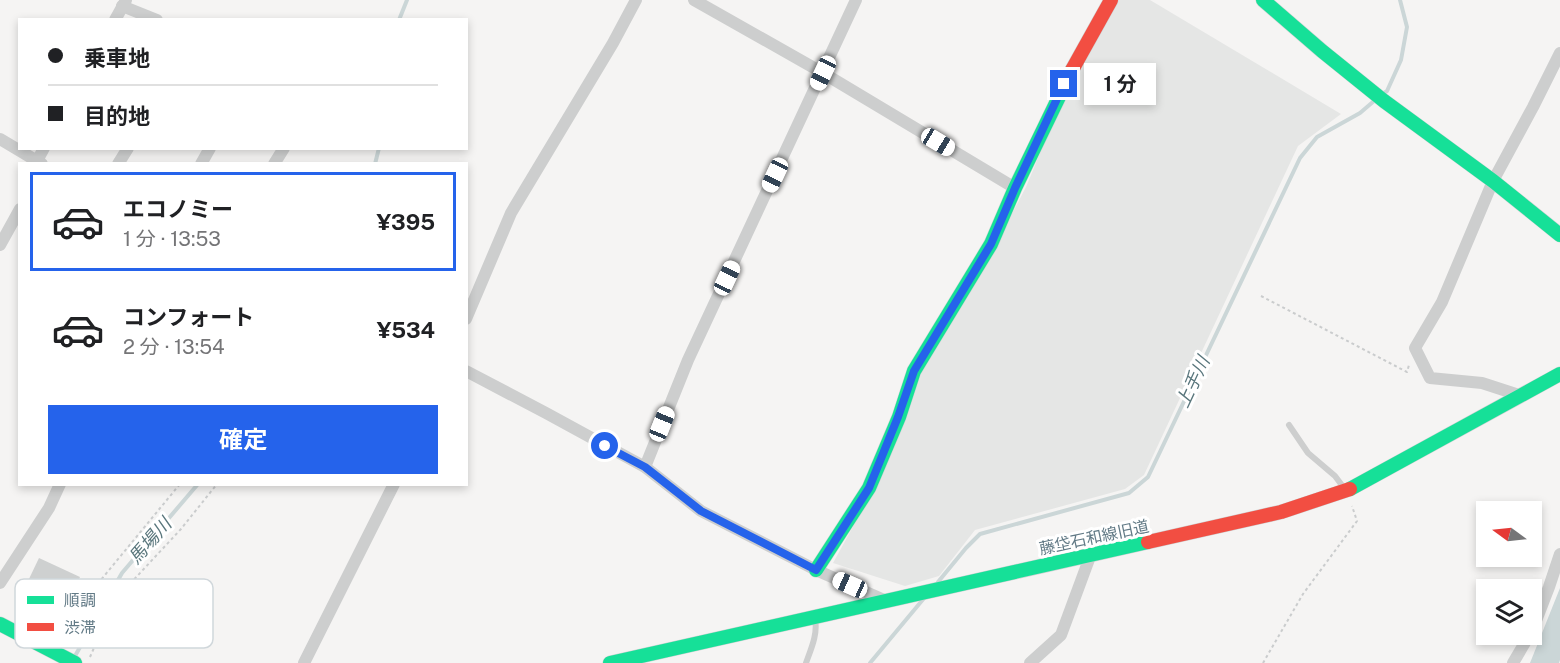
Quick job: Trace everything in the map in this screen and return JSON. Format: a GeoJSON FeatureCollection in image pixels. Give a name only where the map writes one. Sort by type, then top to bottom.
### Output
{"type":"FeatureCollection","features":[{"type":"Feature","properties":{"kind":"street"},"geometry":{"type":"LineString","coordinates":[[468,314],[511,213],[613,43],[636,0]]}},
{"type":"Feature","properties":{"kind":"street"},"geometry":{"type":"LineString","coordinates":[[694,0],[823,73],[1015,188]]}},
{"type":"Feature","properties":{"kind":"street"},"geometry":{"type":"LineString","coordinates":[[645,467],[688,360],[856,0]]}},
{"type":"Feature","properties":{"kind":"street"},"geometry":{"type":"LineString","coordinates":[[816,570],[869,488],[914,371],[991,244],[1064,84],[1111,0]]}},
{"type":"Feature","properties":{"kind":"street"},"geometry":{"type":"LineString","coordinates":[[1263,0],[1379,97],[1560,235]]}},
{"type":"Feature","properties":{"kind":"street"},"geometry":{"type":"LineString","coordinates":[[116,18],[124,3],[153,18]]}},
{"type":"Feature","properties":{"kind":"street"},"geometry":{"type":"LineString","coordinates":[[1522,396],[1482,383],[1430,378],[1415,348],[1442,302],[1493,182],[1560,53]]}},
{"type":"Feature","properties":{"kind":"street"},"geometry":{"type":"LineString","coordinates":[[0,139],[18,149]]}},
{"type":"Feature","properties":{"kind":"street"},"geometry":{"type":"LineString","coordinates":[[19,150],[40,162]]}},
{"type":"Feature","properties":{"kind":"street"},"geometry":{"type":"LineString","coordinates":[[0,245],[18,213]]}},
{"type":"Feature","properties":{"kind":"street"},"geometry":{"type":"LineString","coordinates":[[468,372],[645,467],[701,511],[816,570],[884,600]]}},
{"type":"Feature","properties":{"kind":"street","name":"藤垈石和線旧道"},"geometry":{"type":"LineString","coordinates":[[610,663],[1281,512],[1347,491],[1560,374]]}},
{"type":"Feature","properties":{"kind":"street"},"geometry":{"type":"LineString","coordinates":[[0,583],[49,508],[59,486]]}},
{"type":"Feature","properties":{"kind":"street"},"geometry":{"type":"LineString","coordinates":[[304,663],[393,486]]}},
{"type":"Feature","properties":{"kind":"street"},"geometry":{"type":"LineString","coordinates":[[1030,663],[1061,635],[1091,554]]}},
{"type":"Feature","properties":{"kind":"street"},"geometry":{"type":"LineString","coordinates":[[1542,605],[1560,554]]}},
{"type":"Feature","properties":{"kind":"street"},"geometry":{"type":"LineString","coordinates":[[0,624],[15,632]]}},
{"type":"Feature","properties":{"kind":"street"},"geometry":{"type":"LineString","coordinates":[[1513,663],[1524,645]]}},
{"type":"Feature","properties":{"kind":"street"},"geometry":{"type":"LineString","coordinates":[[46,648],[75,663]]}},
{"type":"Feature","properties":{"kind":"lane"},"geometry":{"type":"LineString","coordinates":[[1289,425],[1308,453],[1335,476],[1347,491]]}},
{"type":"Feature","properties":{"kind":"lane"},"geometry":{"type":"LineString","coordinates":[[806,663],[813,645],[816,627],[814,616]]}},
{"type":"Feature","properties":{"kind":"path"},"geometry":{"type":"LineString","coordinates":[[1261,296],[1407,372],[1415,348]]}},
{"type":"Feature","properties":{"kind":"path"},"geometry":{"type":"LineString","coordinates":[[102,579],[178,486]]}},
{"type":"Feature","properties":{"kind":"path"},"geometry":{"type":"LineString","coordinates":[[134,579],[181,529],[216,486]]}},
{"type":"Feature","properties":{"kind":"path"},"geometry":{"type":"LineString","coordinates":[[1263,663],[1303,594],[1357,521],[1347,491]]}},
{"type":"Feature","properties":{"kind":"path"},"geometry":{"type":"LineString","coordinates":[[55,653],[58,648]]}},
{"type":"Feature","properties":{"kind":"path"},"geometry":{"type":"LineString","coordinates":[[88,663],[94,648]]}},
{"type":"Feature","properties":{"kind":"shaded area"},"geometry":{"type":"Polygon","coordinates":[[[1117,0],[1150,0],[1341,114],[1298,146],[1144,475],[1125,489],[975,530],[939,576],[905,586],[833,563],[877,483],[921,371],[984,267],[1026,187],[1069,83],[1117,0]]]}},
{"type":"Feature","properties":{"kind":"shaded area"},"geometry":{"type":"Polygon","coordinates":[[[1560,588],[1559,663],[1530,663],[1537,645],[1542,645],[1542,633],[1560,588]]]}},
{"type":"Feature","properties":{"kind":"building"},"geometry":{"type":"Polygon","coordinates":[[[39,558],[80,577],[79,579],[29,579],[39,558]]]}},
{"type":"Feature","properties":{"kind":"waterway","name":"馬場川"},"geometry":{"type":"LineString","coordinates":[[400,18],[407,0]]}},
{"type":"Feature","properties":{"kind":"waterway","name":"上手川"},"geometry":{"type":"LineString","coordinates":[[1384,93],[1401,60],[1407,27],[1400,0]]}},
{"type":"Feature","properties":{"kind":"waterway","name":"上手川"},"geometry":{"type":"LineString","coordinates":[[938,582],[980,534],[1129,493],[1148,477],[1300,158],[1317,137],[1360,113],[1374,101]]}},
{"type":"Feature","properties":{"kind":"waterway","name":"馬場川"},"geometry":{"type":"LineString","coordinates":[[376,162],[378,150]]}},
{"type":"Feature","properties":{"kind":"waterway","name":"馬場川"},"geometry":{"type":"LineString","coordinates":[[119,579],[196,486]]}},
{"type":"Feature","properties":{"kind":"waterway","name":"上手川"},"geometry":{"type":"LineString","coordinates":[[870,663],[925,597]]}},
{"type":"Feature","properties":{"kind":"waterway","name":"馬場川"},"geometry":{"type":"LineString","coordinates":[[75,656],[80,648]]}},
{"type":"Feature","properties":{"kind":"traffic: fast"},"geometry":{"type":"LineString","coordinates":[[1263,0],[1384,101],[1493,181],[1560,235]]}},
{"type":"Feature","properties":{"kind":"traffic: fast"},"geometry":{"type":"LineString","coordinates":[[816,570],[869,488],[899,417],[914,371],[991,244],[1015,188],[1072,70]]}},
{"type":"Feature","properties":{"kind":"traffic: fast"},"geometry":{"type":"LineString","coordinates":[[1350,489],[1560,374]]}},
{"type":"Feature","properties":{"kind":"traffic: fast"},"geometry":{"type":"LineString","coordinates":[[610,663],[1148,542]]}},
{"type":"Feature","properties":{"kind":"traffic: fast"},"geometry":{"type":"LineString","coordinates":[[0,624],[15,632]]}},
{"type":"Feature","properties":{"kind":"traffic: fast"},"geometry":{"type":"LineString","coordinates":[[46,648],[75,663]]}},
{"type":"Feature","properties":{"kind":"traffic: jam"},"geometry":{"type":"LineString","coordinates":[[1072,70],[1111,0]]}},
{"type":"Feature","properties":{"kind":"traffic: jam"},"geometry":{"type":"LineString","coordinates":[[1148,542],[1281,512],[1350,489]]}},
{"type":"Feature","properties":{"kind":"route"},"geometry":{"type":"LineString","coordinates":[[605,446],[645,467],[701,511],[816,570],[869,488],[914,371],[991,244],[1064,84]]}}]}
